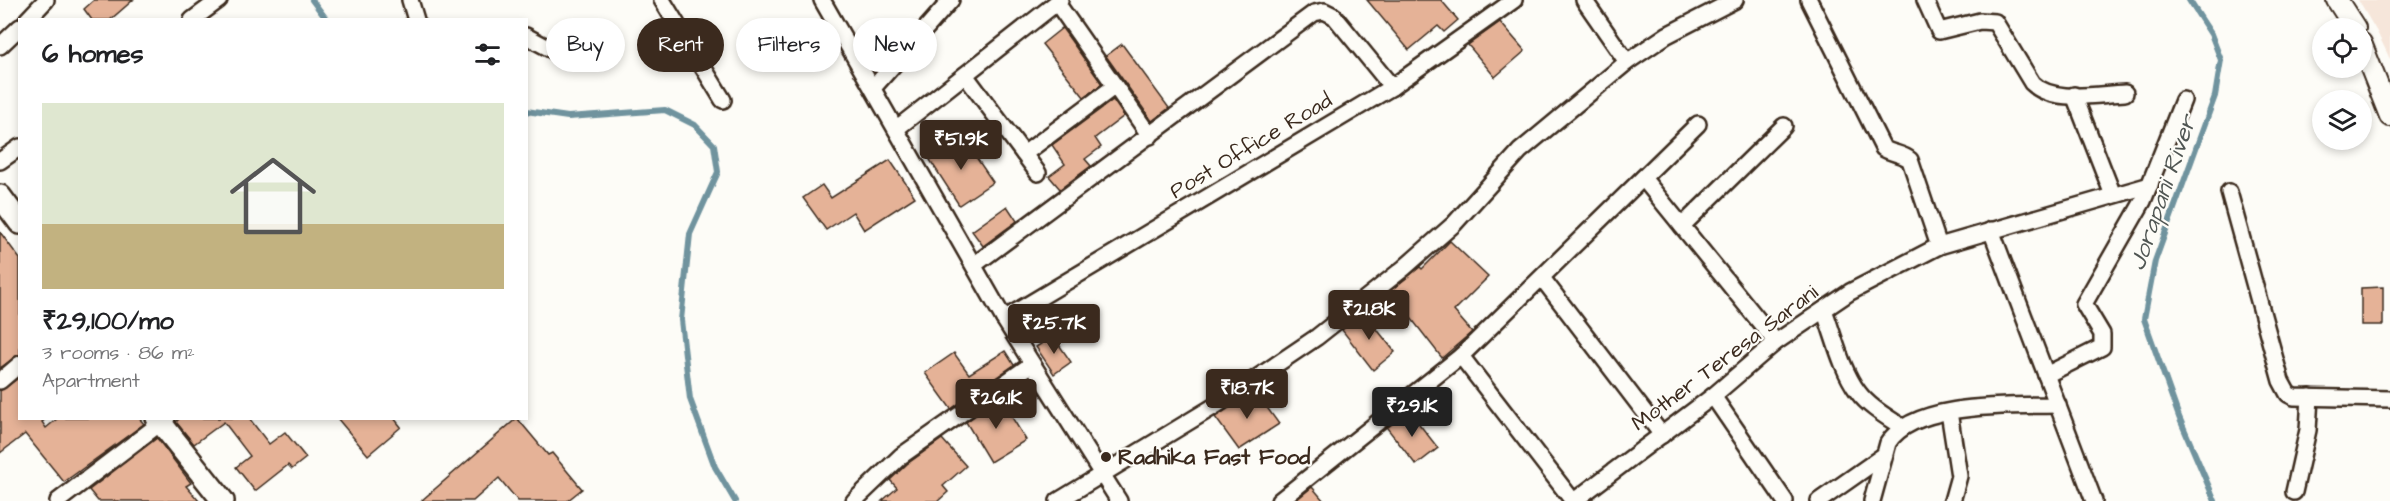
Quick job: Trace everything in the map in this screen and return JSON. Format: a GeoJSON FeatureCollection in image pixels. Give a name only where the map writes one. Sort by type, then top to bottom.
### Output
{"type":"FeatureCollection","features":[{"type":"Feature","properties":{"kind":"main road"},"geometry":{"type":"LineString","coordinates":[[0,196],[18,220]]}},
{"type":"Feature","properties":{"kind":"main road"},"geometry":{"type":"LineString","coordinates":[[161,420],[223,501]]}},
{"type":"Feature","properties":{"kind":"street"},"geometry":{"type":"LineString","coordinates":[[29,18],[46,0]]}},
{"type":"Feature","properties":{"kind":"street"},"geometry":{"type":"LineString","coordinates":[[195,18],[219,0]]}},
{"type":"Feature","properties":{"kind":"street"},"geometry":{"type":"LineString","coordinates":[[410,0],[415,18]]}},
{"type":"Feature","properties":{"kind":"street"},"geometry":{"type":"LineString","coordinates":[[662,0],[723,100]]}},
{"type":"Feature","properties":{"kind":"street"},"geometry":{"type":"LineString","coordinates":[[822,0],[1004,319],[1119,501]]}},
{"type":"Feature","properties":{"kind":"street"},"geometry":{"type":"LineString","coordinates":[[873,88],[951,0]]}},
{"type":"Feature","properties":{"kind":"street","name":"Post Office Road"},"geometry":{"type":"LineString","coordinates":[[1004,319],[1392,87],[1514,0]]}},
{"type":"Feature","properties":{"kind":"street"},"geometry":{"type":"LineString","coordinates":[[1584,0],[1627,62]]}},
{"type":"Feature","properties":{"kind":"street"},"geometry":{"type":"LineString","coordinates":[[1058,501],[1218,404],[1317,337],[1454,224],[1520,151],[1627,62],[1667,35],[1735,0]]}},
{"type":"Feature","properties":{"kind":"street"},"geometry":{"type":"LineString","coordinates":[[1809,0],[1883,148],[1890,153],[1903,154],[1910,160],[1939,246]]}},
{"type":"Feature","properties":{"kind":"street"},"geometry":{"type":"LineString","coordinates":[[1925,0],[1939,32],[1980,21],[1995,22],[2032,83],[2040,91],[2074,95],[2125,93]]}},
{"type":"Feature","properties":{"kind":"street"},"geometry":{"type":"LineString","coordinates":[[2337,0],[2349,18]]}},
{"type":"Feature","properties":{"kind":"street"},"geometry":{"type":"LineString","coordinates":[[896,129],[1059,1],[1150,136]]}},
{"type":"Feature","properties":{"kind":"street"},"geometry":{"type":"LineString","coordinates":[[974,265],[1314,13],[1324,11],[1334,16],[1392,87]]}},
{"type":"Feature","properties":{"kind":"street"},"geometry":{"type":"LineString","coordinates":[[0,46],[18,29]]}},
{"type":"Feature","properties":{"kind":"street"},"geometry":{"type":"LineString","coordinates":[[528,37],[546,47]]}},
{"type":"Feature","properties":{"kind":"street"},"geometry":{"type":"LineString","coordinates":[[2372,71],[2390,116]]}},
{"type":"Feature","properties":{"kind":"street"},"geometry":{"type":"LineString","coordinates":[[965,75],[1038,173]]}},
{"type":"Feature","properties":{"kind":"street"},"geometry":{"type":"LineString","coordinates":[[1024,154],[1115,86]]}},
{"type":"Feature","properties":{"kind":"street"},"geometry":{"type":"LineString","coordinates":[[2074,95],[2114,195]]}},
{"type":"Feature","properties":{"kind":"street"},"geometry":{"type":"LineString","coordinates":[[2046,375],[2102,347],[2102,334],[2084,304],[2143,201],[2183,100]]}},
{"type":"Feature","properties":{"kind":"street"},"geometry":{"type":"LineString","coordinates":[[1279,501],[1461,356],[1698,124]]}},
{"type":"Feature","properties":{"kind":"street"},"geometry":{"type":"LineString","coordinates":[[1682,226],[1784,126]]}},
{"type":"Feature","properties":{"kind":"street"},"geometry":{"type":"LineString","coordinates":[[0,161],[18,148]]}},
{"type":"Feature","properties":{"kind":"street"},"geometry":{"type":"LineString","coordinates":[[1643,178],[1776,342]]}},
{"type":"Feature","properties":{"kind":"street","name":"Mother Teresa Sarani"},"geometry":{"type":"LineString","coordinates":[[1574,501],[1713,396],[1776,342],[1850,292],[1939,246],[2150,185]]}},
{"type":"Feature","properties":{"kind":"street"},"geometry":{"type":"LineString","coordinates":[[2229,192],[2281,381],[2288,394],[2295,397],[2390,399]]}},
{"type":"Feature","properties":{"kind":"street"},"geometry":{"type":"LineString","coordinates":[[1991,230],[2094,501]]}},
{"type":"Feature","properties":{"kind":"street"},"geometry":{"type":"LineString","coordinates":[[1542,278],[1662,435]]}},
{"type":"Feature","properties":{"kind":"street"},"geometry":{"type":"LineString","coordinates":[[1824,310],[1848,373],[1858,392],[1874,408],[1902,427]]}},
{"type":"Feature","properties":{"kind":"street"},"geometry":{"type":"LineString","coordinates":[[1461,356],[1574,501]]}},
{"type":"Feature","properties":{"kind":"street"},"geometry":{"type":"LineString","coordinates":[[854,501],[901,456],[1032,364]]}},
{"type":"Feature","properties":{"kind":"street"},"geometry":{"type":"LineString","coordinates":[[0,381],[18,366]]}},
{"type":"Feature","properties":{"kind":"street"},"geometry":{"type":"LineString","coordinates":[[1713,396],[1785,501]]}},
{"type":"Feature","properties":{"kind":"street"},"geometry":{"type":"LineString","coordinates":[[2294,492],[2308,430],[2310,397]]}},
{"type":"Feature","properties":{"kind":"street"},"geometry":{"type":"LineString","coordinates":[[1872,501],[1883,456],[1893,434],[1902,427],[1918,419],[1949,412],[1986,407],[2058,405]]}},
{"type":"Feature","properties":{"kind":"street"},"geometry":{"type":"LineString","coordinates":[[1949,412],[1959,476],[1952,501]]}},
{"type":"Feature","properties":{"kind":"street"},"geometry":{"type":"LineString","coordinates":[[58,501],[161,420]]}},
{"type":"Feature","properties":{"kind":"street"},"geometry":{"type":"LineString","coordinates":[[1819,501],[1883,456]]}},
{"type":"Feature","properties":{"kind":"shaded area"},"geometry":{"type":"Polygon","coordinates":[[[2358,0],[2390,0],[2390,59],[2372,24],[2372,18],[2369,18],[2358,0]]]}},
{"type":"Feature","properties":{"kind":"building"},"geometry":{"type":"Polygon","coordinates":[[[94,0],[133,0],[112,18],[91,18],[84,9],[94,0]]]}},
{"type":"Feature","properties":{"kind":"building"},"geometry":{"type":"Polygon","coordinates":[[[1367,0],[1441,0],[1458,20],[1444,32],[1438,26],[1409,50],[1367,0]]]}},
{"type":"Feature","properties":{"kind":"building"},"geometry":{"type":"Polygon","coordinates":[[[1500,22],[1525,51],[1495,77],[1468,45],[1500,22]]]}},
{"type":"Feature","properties":{"kind":"building"},"geometry":{"type":"Polygon","coordinates":[[[1062,28],[1102,84],[1084,97],[1042,44],[1062,28]]]}},
{"type":"Feature","properties":{"kind":"building"},"geometry":{"type":"Polygon","coordinates":[[[1122,44],[1169,108],[1152,121],[1106,56],[1122,44]]]}},
{"type":"Feature","properties":{"kind":"building"},"geometry":{"type":"Polygon","coordinates":[[[1113,100],[1124,116],[1095,138],[1101,147],[1085,159],[1091,166],[1060,189],[1049,176],[1065,164],[1052,145],[1113,100]]]}},
{"type":"Feature","properties":{"kind":"building"},"geometry":{"type":"Polygon","coordinates":[[[963,138],[993,182],[959,205],[930,160],[963,138]]]}},
{"type":"Feature","properties":{"kind":"building"},"geometry":{"type":"Polygon","coordinates":[[[890,160],[915,197],[864,230],[853,212],[826,230],[803,198],[822,185],[831,198],[890,160]]]}},
{"type":"Feature","properties":{"kind":"building"},"geometry":{"type":"Polygon","coordinates":[[[1007,206],[1017,221],[983,246],[972,231],[1007,206]]]}},
{"type":"Feature","properties":{"kind":"building"},"geometry":{"type":"Polygon","coordinates":[[[0,232],[18,256],[18,355],[0,368],[0,232]]]}},
{"type":"Feature","properties":{"kind":"building"},"geometry":{"type":"Polygon","coordinates":[[[1450,241],[1488,277],[1454,311],[1472,332],[1442,358],[1390,291],[1420,267],[1422,269],[1450,241]]]}},
{"type":"Feature","properties":{"kind":"building"},"geometry":{"type":"Polygon","coordinates":[[[2383,287],[2383,325],[2361,325],[2361,288],[2383,287]]]}},
{"type":"Feature","properties":{"kind":"building"},"geometry":{"type":"Polygon","coordinates":[[[1364,313],[1395,352],[1373,370],[1342,330],[1364,313]]]}},
{"type":"Feature","properties":{"kind":"building"},"geometry":{"type":"Polygon","coordinates":[[[1053,336],[1071,362],[1054,374],[1036,347],[1053,336]]]}},
{"type":"Feature","properties":{"kind":"building"},"geometry":{"type":"Polygon","coordinates":[[[1005,351],[1014,365],[951,409],[925,373],[954,353],[969,374],[1005,351]]]}},
{"type":"Feature","properties":{"kind":"building"},"geometry":{"type":"Polygon","coordinates":[[[18,378],[18,420],[44,420],[42,422],[46,428],[56,420],[141,420],[144,424],[64,482],[25,434],[0,453],[0,391],[18,378]]]}},
{"type":"Feature","properties":{"kind":"building"},"geometry":{"type":"Polygon","coordinates":[[[1255,391],[1279,424],[1239,450],[1215,417],[1255,391]]]}},
{"type":"Feature","properties":{"kind":"building"},"geometry":{"type":"Polygon","coordinates":[[[1000,398],[1026,440],[990,462],[966,422],[1000,398]]]}},
{"type":"Feature","properties":{"kind":"building"},"geometry":{"type":"Polygon","coordinates":[[[1409,411],[1438,448],[1416,465],[1387,428],[1409,411]]]}},
{"type":"Feature","properties":{"kind":"building"},"geometry":{"type":"Polygon","coordinates":[[[178,420],[251,420],[269,444],[285,432],[306,458],[292,469],[288,465],[255,491],[236,467],[250,456],[224,422],[194,444],[176,422],[178,420]]]}},
{"type":"Feature","properties":{"kind":"building"},"geometry":{"type":"Polygon","coordinates":[[[339,420],[396,420],[401,427],[368,455],[339,420]]]}},
{"type":"Feature","properties":{"kind":"building"},"geometry":{"type":"Polygon","coordinates":[[[515,420],[519,420],[548,455],[552,453],[582,489],[567,501],[518,501],[499,478],[473,501],[421,501],[515,420]]]}},
{"type":"Feature","properties":{"kind":"building"},"geometry":{"type":"Polygon","coordinates":[[[157,438],[191,483],[186,486],[199,501],[98,501],[89,490],[157,438]]]}},
{"type":"Feature","properties":{"kind":"building"},"geometry":{"type":"Polygon","coordinates":[[[942,439],[966,466],[943,486],[948,492],[938,501],[882,501],[897,488],[890,480],[907,464],[942,439]]]}},
{"type":"Feature","properties":{"kind":"building"},"geometry":{"type":"Polygon","coordinates":[[[1312,487],[1324,501],[1295,501],[1312,487]]]}},
{"type":"Feature","properties":{"kind":"waterway"},"geometry":{"type":"LineString","coordinates":[[312,0],[326,18]]}},
{"type":"Feature","properties":{"kind":"waterway","name":"Jorapani River"},"geometry":{"type":"LineString","coordinates":[[2189,0],[2211,34],[2221,60],[2215,96],[2155,261],[2144,319],[2179,417],[2215,501]]}},
{"type":"Feature","properties":{"kind":"waterway"},"geometry":{"type":"LineString","coordinates":[[528,111],[568,117],[665,110],[695,125],[714,145],[718,172],[690,234],[681,320],[690,399],[715,467],[735,501]]}},
{"type":"Feature","properties":{"kind":"place","name":"Radhika Fast Food"},"geometry":{"type":"Point","coordinates":[1106,457]}}]}
